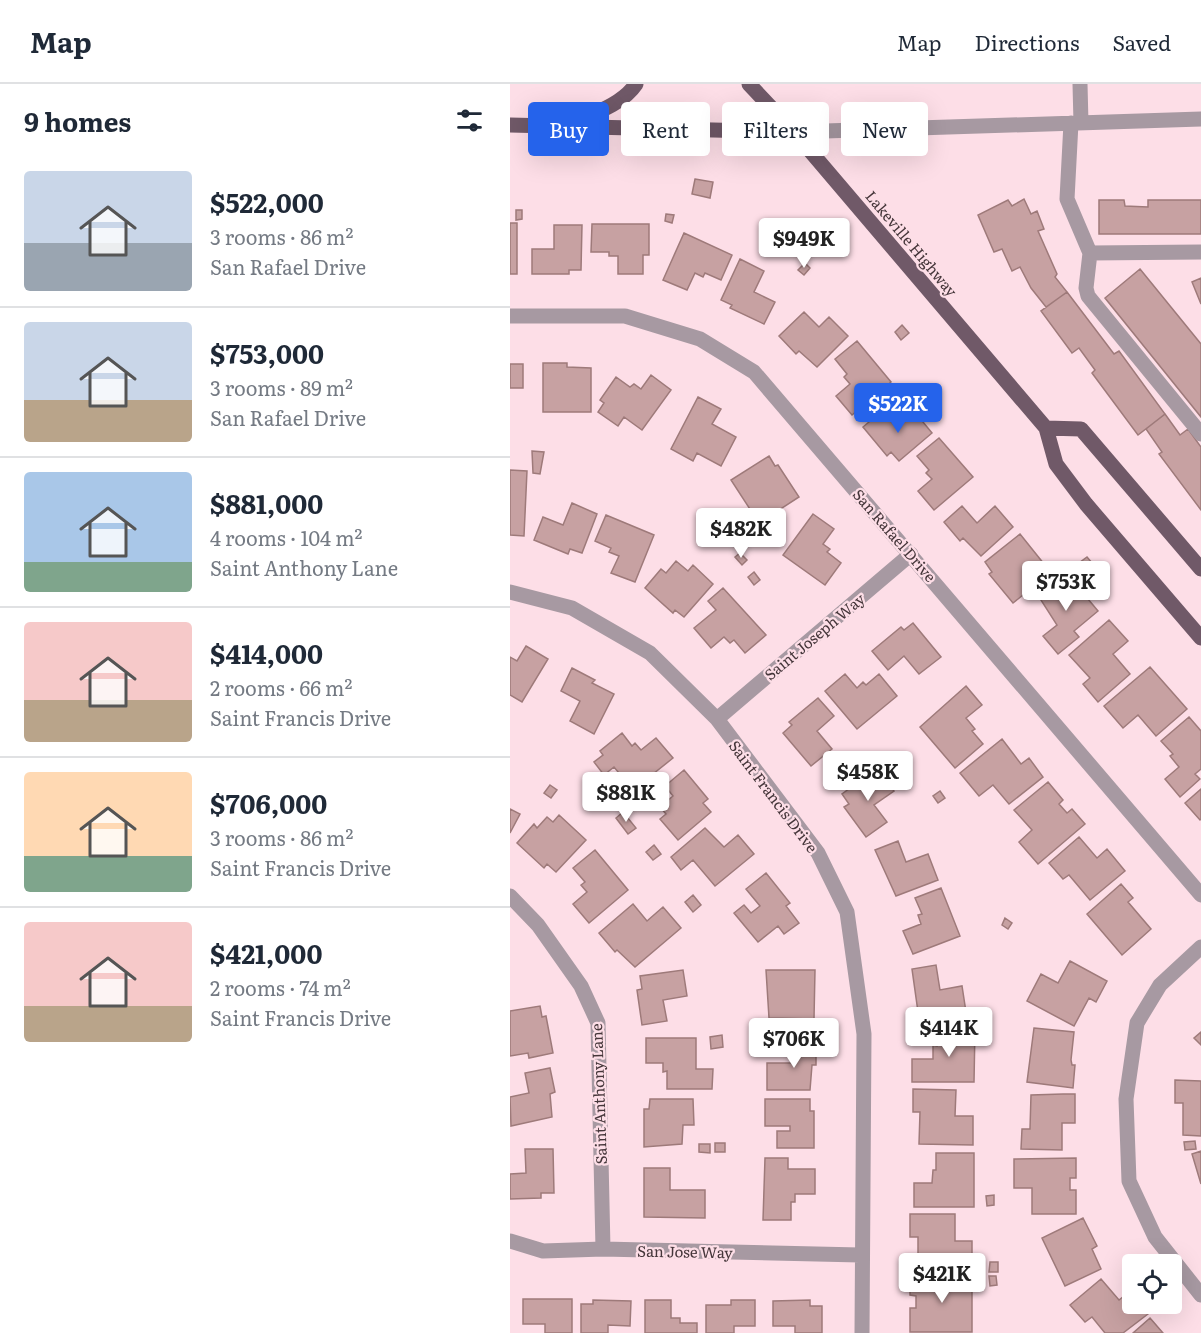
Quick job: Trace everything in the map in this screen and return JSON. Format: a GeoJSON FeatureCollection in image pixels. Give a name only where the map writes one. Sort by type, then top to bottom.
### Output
{"type":"FeatureCollection","features":[{"type":"Feature","properties":{"kind":"main road"},"geometry":{"type":"LineString","coordinates":[[609,107],[632,91],[636,84]]}},
{"type":"Feature","properties":{"kind":"main road","name":"Lakeville Highway"},"geometry":{"type":"LineString","coordinates":[[749,84],[766,102]]}},
{"type":"Feature","properties":{"kind":"main road"},"geometry":{"type":"LineString","coordinates":[[510,125],[528,125]]}},
{"type":"Feature","properties":{"kind":"main road"},"geometry":{"type":"LineString","coordinates":[[609,127],[722,130]]}},
{"type":"Feature","properties":{"kind":"main road","name":"Lakeville Highway"},"geometry":{"type":"LineString","coordinates":[[814,156],[1046,428],[1056,464],[1086,504],[1201,638]]}},
{"type":"Feature","properties":{"kind":"main road"},"geometry":{"type":"LineString","coordinates":[[1046,428],[1081,429],[1201,569]]}},
{"type":"Feature","properties":{"kind":"street"},"geometry":{"type":"LineString","coordinates":[[1080,84],[1067,199],[1090,253],[1086,288],[1088,296],[1201,434]]}},
{"type":"Feature","properties":{"kind":"street"},"geometry":{"type":"LineString","coordinates":[[829,131],[1201,119]]}},
{"type":"Feature","properties":{"kind":"street"},"geometry":{"type":"LineString","coordinates":[[1090,253],[1201,252]]}},
{"type":"Feature","properties":{"kind":"street","name":"San Rafael Drive"},"geometry":{"type":"LineString","coordinates":[[510,316],[625,316],[700,339],[754,372],[1201,895]]}},
{"type":"Feature","properties":{"kind":"street","name":"Saint Joseph Way"},"geometry":{"type":"LineString","coordinates":[[717,718],[911,554]]}},
{"type":"Feature","properties":{"kind":"street","name":"Saint Francis Drive"},"geometry":{"type":"LineString","coordinates":[[510,592],[572,608],[650,653],[717,718],[818,853],[847,912],[864,1034],[862,1333]]}},
{"type":"Feature","properties":{"kind":"street","name":"Saint Anthony Lane"},"geometry":{"type":"LineString","coordinates":[[510,896],[538,925],[581,986],[598,1023],[603,1249]]}},
{"type":"Feature","properties":{"kind":"street"},"geometry":{"type":"LineString","coordinates":[[1201,947],[1160,985],[1137,1023],[1126,1099],[1129,1181],[1155,1237],[1201,1295]]}},
{"type":"Feature","properties":{"kind":"street","name":"San Jose Way"},"geometry":{"type":"LineString","coordinates":[[510,1241],[543,1251],[603,1249],[861,1255]]}},
{"type":"Feature","properties":{"kind":"building"},"geometry":{"type":"Polygon","coordinates":[[[695,179],[713,182],[710,198],[692,194],[695,179]]]}},
{"type":"Feature","properties":{"kind":"building"},"geometry":{"type":"Polygon","coordinates":[[[1024,199],[1031,214],[1037,211],[1044,229],[1038,231],[1057,274],[1055,277],[1067,292],[1046,307],[1031,288],[1020,267],[1012,271],[1002,249],[994,252],[978,215],[1008,200],[1012,206],[1024,199]]]}},
{"type":"Feature","properties":{"kind":"building"},"geometry":{"type":"Polygon","coordinates":[[[1099,200],[1124,200],[1125,206],[1148,207],[1148,200],[1201,200],[1201,234],[1099,234],[1099,200]]]}},
{"type":"Feature","properties":{"kind":"building"},"geometry":{"type":"Polygon","coordinates":[[[516,210],[522,210],[522,219],[516,220],[516,210]]]}},
{"type":"Feature","properties":{"kind":"building"},"geometry":{"type":"Polygon","coordinates":[[[666,214],[674,215],[672,223],[665,221],[666,214]]]}},
{"type":"Feature","properties":{"kind":"building"},"geometry":{"type":"Polygon","coordinates":[[[510,223],[517,223],[517,274],[510,274],[510,223]]]}},
{"type":"Feature","properties":{"kind":"building"},"geometry":{"type":"Polygon","coordinates":[[[592,224],[649,224],[649,255],[643,255],[643,274],[618,274],[618,256],[609,256],[609,252],[591,252],[592,224]]]}},
{"type":"Feature","properties":{"kind":"building"},"geometry":{"type":"Polygon","coordinates":[[[554,225],[582,225],[581,270],[569,270],[569,274],[532,274],[532,249],[554,249],[554,225]]]}},
{"type":"Feature","properties":{"kind":"building"},"geometry":{"type":"Polygon","coordinates":[[[684,233],[732,255],[721,280],[705,273],[703,277],[695,273],[687,290],[663,280],[684,233]]]}},
{"type":"Feature","properties":{"kind":"building"},"geometry":{"type":"Polygon","coordinates":[[[740,259],[764,271],[754,292],[775,302],[764,324],[730,308],[732,305],[721,300],[740,259]]]}},
{"type":"Feature","properties":{"kind":"building"},"geometry":{"type":"Polygon","coordinates":[[[805,263],[810,268],[804,275],[798,270],[805,263]]]}},
{"type":"Feature","properties":{"kind":"building"},"geometry":{"type":"Polygon","coordinates":[[[1140,269],[1201,344],[1201,417],[1105,298],[1140,269]]]}},
{"type":"Feature","properties":{"kind":"building"},"geometry":{"type":"Polygon","coordinates":[[[1201,278],[1201,304],[1192,282],[1201,278]]]}},
{"type":"Feature","properties":{"kind":"building"},"geometry":{"type":"Polygon","coordinates":[[[1067,292],[1114,354],[1119,351],[1165,414],[1138,435],[1092,373],[1095,370],[1079,348],[1072,353],[1041,311],[1067,292]]]}},
{"type":"Feature","properties":{"kind":"building"},"geometry":{"type":"Polygon","coordinates":[[[804,312],[819,327],[829,317],[848,336],[817,367],[799,351],[796,354],[779,336],[804,312]]]}},
{"type":"Feature","properties":{"kind":"building"},"geometry":{"type":"Polygon","coordinates":[[[902,325],[909,333],[901,340],[895,332],[902,325]]]}},
{"type":"Feature","properties":{"kind":"building"},"geometry":{"type":"Polygon","coordinates":[[[857,341],[891,382],[852,415],[836,396],[850,384],[844,377],[847,374],[835,359],[857,341]]]}},
{"type":"Feature","properties":{"kind":"building"},"geometry":{"type":"Polygon","coordinates":[[[543,363],[567,363],[567,367],[591,368],[591,412],[543,412],[543,363]]]}},
{"type":"Feature","properties":{"kind":"building"},"geometry":{"type":"Polygon","coordinates":[[[510,364],[523,364],[523,388],[510,388],[510,364]]]}},
{"type":"Feature","properties":{"kind":"building"},"geometry":{"type":"Polygon","coordinates":[[[651,375],[671,390],[642,430],[624,417],[618,426],[598,412],[604,403],[600,400],[616,377],[630,387],[634,384],[641,389],[651,375]]]}},
{"type":"Feature","properties":{"kind":"building"},"geometry":{"type":"Polygon","coordinates":[[[698,397],[721,409],[712,424],[736,437],[721,466],[697,453],[693,461],[671,449],[698,397]]]}},
{"type":"Feature","properties":{"kind":"building"},"geometry":{"type":"Polygon","coordinates":[[[882,411],[896,427],[914,411],[932,433],[899,461],[891,452],[887,456],[863,427],[882,411]]]}},
{"type":"Feature","properties":{"kind":"building"},"geometry":{"type":"Polygon","coordinates":[[[1165,414],[1180,435],[1188,429],[1201,447],[1201,510],[1159,454],[1162,452],[1146,429],[1165,414]]]}},
{"type":"Feature","properties":{"kind":"building"},"geometry":{"type":"Polygon","coordinates":[[[939,438],[973,477],[934,510],[918,491],[932,479],[926,473],[929,470],[917,456],[939,438]]]}},
{"type":"Feature","properties":{"kind":"building"},"geometry":{"type":"Polygon","coordinates":[[[532,451],[544,452],[540,474],[533,473],[532,451]]]}},
{"type":"Feature","properties":{"kind":"building"},"geometry":{"type":"Polygon","coordinates":[[[769,456],[775,466],[778,465],[799,497],[759,523],[731,480],[769,456]]]}},
{"type":"Feature","properties":{"kind":"building"},"geometry":{"type":"Polygon","coordinates":[[[510,470],[527,471],[524,536],[510,535],[510,470]]]}},
{"type":"Feature","properties":{"kind":"building"},"geometry":{"type":"Polygon","coordinates":[[[572,503],[597,514],[582,553],[570,549],[568,554],[534,540],[543,517],[563,525],[572,503]]]}},
{"type":"Feature","properties":{"kind":"building"},"geometry":{"type":"Polygon","coordinates":[[[962,506],[977,523],[995,506],[1013,527],[981,556],[963,538],[960,541],[944,522],[962,506]]]}},
{"type":"Feature","properties":{"kind":"building"},"geometry":{"type":"Polygon","coordinates":[[[813,514],[834,529],[823,544],[830,549],[827,552],[841,563],[825,585],[783,555],[813,514]]]}},
{"type":"Feature","properties":{"kind":"building"},"geometry":{"type":"Polygon","coordinates":[[[606,515],[654,535],[635,582],[611,573],[619,556],[609,552],[611,548],[595,541],[606,515]]]}},
{"type":"Feature","properties":{"kind":"building"},"geometry":{"type":"Polygon","coordinates":[[[1020,534],[1044,564],[1026,579],[1033,587],[1013,603],[989,574],[992,572],[985,562],[1020,534]]]}},
{"type":"Feature","properties":{"kind":"building"},"geometry":{"type":"Polygon","coordinates":[[[740,553],[747,560],[742,565],[735,557],[740,553]]]}},
{"type":"Feature","properties":{"kind":"building"},"geometry":{"type":"Polygon","coordinates":[[[1087,557],[1092,563],[1084,570],[1079,563],[1087,557]]]}},
{"type":"Feature","properties":{"kind":"building"},"geometry":{"type":"Polygon","coordinates":[[[676,561],[688,571],[693,565],[713,584],[684,617],[675,610],[673,613],[645,588],[661,569],[666,573],[676,561]]]}},
{"type":"Feature","properties":{"kind":"building"},"geometry":{"type":"Polygon","coordinates":[[[754,572],[760,580],[754,585],[748,577],[754,572]]]}},
{"type":"Feature","properties":{"kind":"building"},"geometry":{"type":"Polygon","coordinates":[[[1067,574],[1098,611],[1074,631],[1079,637],[1058,654],[1043,636],[1057,625],[1039,597],[1067,574]]]}},
{"type":"Feature","properties":{"kind":"building"},"geometry":{"type":"Polygon","coordinates":[[[723,588],[766,635],[745,653],[734,640],[730,643],[724,637],[711,648],[694,628],[716,610],[708,601],[723,588]]]}},
{"type":"Feature","properties":{"kind":"building"},"geometry":{"type":"Polygon","coordinates":[[[1109,620],[1128,641],[1113,654],[1130,674],[1098,702],[1083,684],[1090,678],[1069,655],[1109,620]]]}},
{"type":"Feature","properties":{"kind":"building"},"geometry":{"type":"Polygon","coordinates":[[[913,623],[941,657],[919,674],[904,656],[888,670],[872,651],[901,627],[904,630],[913,623]]]}},
{"type":"Feature","properties":{"kind":"building"},"geometry":{"type":"Polygon","coordinates":[[[526,646],[548,659],[522,702],[510,695],[510,657],[517,661],[526,646]]]}},
{"type":"Feature","properties":{"kind":"building"},"geometry":{"type":"Polygon","coordinates":[[[1150,667],[1187,709],[1156,736],[1138,715],[1123,728],[1104,706],[1150,667]]]}},
{"type":"Feature","properties":{"kind":"building"},"geometry":{"type":"Polygon","coordinates":[[[572,668],[595,680],[592,683],[614,694],[594,734],[570,721],[580,701],[561,691],[572,668]]]}},
{"type":"Feature","properties":{"kind":"building"},"geometry":{"type":"Polygon","coordinates":[[[845,674],[857,688],[863,682],[866,685],[879,674],[897,696],[857,729],[825,691],[845,674]]]}},
{"type":"Feature","properties":{"kind":"building"},"geometry":{"type":"Polygon","coordinates":[[[966,686],[982,705],[966,718],[975,729],[972,731],[983,744],[955,768],[920,727],[966,686]]]}},
{"type":"Feature","properties":{"kind":"building"},"geometry":{"type":"Polygon","coordinates":[[[818,698],[834,716],[817,731],[832,749],[811,766],[783,733],[792,725],[789,722],[818,698]]]}},
{"type":"Feature","properties":{"kind":"building"},"geometry":{"type":"Polygon","coordinates":[[[1189,717],[1201,731],[1201,769],[1195,774],[1200,779],[1180,797],[1165,779],[1179,767],[1170,756],[1173,754],[1161,741],[1189,717]]]}},
{"type":"Feature","properties":{"kind":"building"},"geometry":{"type":"Polygon","coordinates":[[[622,733],[632,746],[635,743],[641,750],[656,738],[673,758],[633,790],[614,767],[604,775],[594,762],[603,755],[600,751],[622,733]]]}},
{"type":"Feature","properties":{"kind":"building"},"geometry":{"type":"Polygon","coordinates":[[[1002,739],[1021,764],[1029,758],[1043,777],[1009,804],[993,785],[979,796],[960,773],[1002,739]]]}},
{"type":"Feature","properties":{"kind":"building"},"geometry":{"type":"Polygon","coordinates":[[[878,768],[894,791],[874,805],[887,822],[866,837],[844,807],[849,804],[842,794],[878,768]]]}},
{"type":"Feature","properties":{"kind":"building"},"geometry":{"type":"Polygon","coordinates":[[[684,770],[708,799],[703,803],[711,812],[678,840],[660,819],[666,814],[660,807],[673,796],[665,786],[684,770]]]}},
{"type":"Feature","properties":{"kind":"building"},"geometry":{"type":"Polygon","coordinates":[[[1048,782],[1063,800],[1059,804],[1067,813],[1072,809],[1085,824],[1038,864],[1019,842],[1032,830],[1014,810],[1048,782]]]}},
{"type":"Feature","properties":{"kind":"building"},"geometry":{"type":"Polygon","coordinates":[[[550,785],[557,790],[551,798],[544,793],[550,785]]]}},
{"type":"Feature","properties":{"kind":"building"},"geometry":{"type":"Polygon","coordinates":[[[1201,789],[1201,819],[1200,820],[1185,803],[1201,789]]]}},
{"type":"Feature","properties":{"kind":"building"},"geometry":{"type":"Polygon","coordinates":[[[940,791],[945,798],[938,803],[933,796],[940,791]]]}},
{"type":"Feature","properties":{"kind":"building"},"geometry":{"type":"Polygon","coordinates":[[[510,809],[520,814],[510,833],[510,809]]]}},
{"type":"Feature","properties":{"kind":"building"},"geometry":{"type":"Polygon","coordinates":[[[623,812],[636,828],[628,834],[616,818],[623,812]]]}},
{"type":"Feature","properties":{"kind":"building"},"geometry":{"type":"Polygon","coordinates":[[[559,815],[586,840],[556,872],[547,864],[544,868],[517,843],[534,824],[537,828],[547,817],[553,822],[559,815]]]}},
{"type":"Feature","properties":{"kind":"building"},"geometry":{"type":"Polygon","coordinates":[[[705,828],[724,847],[738,835],[754,854],[715,886],[693,860],[681,870],[671,857],[705,828]]]}},
{"type":"Feature","properties":{"kind":"building"},"geometry":{"type":"Polygon","coordinates":[[[1079,837],[1097,858],[1107,849],[1125,871],[1090,900],[1069,875],[1063,879],[1049,863],[1079,837]]]}},
{"type":"Feature","properties":{"kind":"building"},"geometry":{"type":"Polygon","coordinates":[[[898,841],[906,862],[928,854],[938,880],[896,896],[875,850],[898,841]]]}},
{"type":"Feature","properties":{"kind":"building"},"geometry":{"type":"Polygon","coordinates":[[[654,845],[661,854],[653,860],[646,852],[654,845]]]}},
{"type":"Feature","properties":{"kind":"building"},"geometry":{"type":"Polygon","coordinates":[[[595,850],[628,890],[589,923],[573,904],[587,892],[581,885],[585,882],[573,868],[595,850]]]}},
{"type":"Feature","properties":{"kind":"building"},"geometry":{"type":"Polygon","coordinates":[[[766,873],[790,903],[786,906],[799,923],[784,934],[778,926],[758,942],[734,913],[744,905],[751,913],[760,906],[746,889],[766,873]]]}},
{"type":"Feature","properties":{"kind":"building"},"geometry":{"type":"Polygon","coordinates":[[[1121,884],[1133,898],[1128,902],[1151,929],[1122,955],[1087,914],[1121,884]]]}},
{"type":"Feature","properties":{"kind":"building"},"geometry":{"type":"Polygon","coordinates":[[[941,888],[960,936],[913,954],[903,931],[921,924],[918,915],[922,914],[915,898],[941,888]]]}},
{"type":"Feature","properties":{"kind":"building"},"geometry":{"type":"Polygon","coordinates":[[[693,895],[701,905],[693,912],[685,902],[693,895]]]}},
{"type":"Feature","properties":{"kind":"building"},"geometry":{"type":"Polygon","coordinates":[[[633,904],[647,921],[663,907],[681,928],[635,967],[617,950],[615,952],[599,933],[633,904]]]}},
{"type":"Feature","properties":{"kind":"building"},"geometry":{"type":"Polygon","coordinates":[[[1005,918],[1012,923],[1008,929],[1002,925],[1005,918]]]}},
{"type":"Feature","properties":{"kind":"building"},"geometry":{"type":"Polygon","coordinates":[[[1070,961],[1107,981],[1096,1002],[1089,998],[1074,1026],[1027,1001],[1041,974],[1058,983],[1070,961]]]}},
{"type":"Feature","properties":{"kind":"building"},"geometry":{"type":"Polygon","coordinates":[[[936,965],[940,990],[962,986],[966,1012],[919,1019],[912,969],[936,965]]]}},
{"type":"Feature","properties":{"kind":"building"},"geometry":{"type":"Polygon","coordinates":[[[683,970],[687,996],[663,1000],[667,1021],[642,1025],[637,990],[642,989],[640,976],[683,970]]]}},
{"type":"Feature","properties":{"kind":"building"},"geometry":{"type":"Polygon","coordinates":[[[766,970],[815,970],[814,1019],[769,1018],[766,970]]]}},
{"type":"Feature","properties":{"kind":"building"},"geometry":{"type":"Polygon","coordinates":[[[540,1006],[542,1017],[546,1016],[553,1053],[529,1058],[528,1053],[510,1056],[510,1011],[540,1006]]]}},
{"type":"Feature","properties":{"kind":"building"},"geometry":{"type":"Polygon","coordinates":[[[937,1027],[975,1028],[974,1082],[912,1082],[912,1059],[933,1059],[933,1045],[937,1046],[937,1027]]]}},
{"type":"Feature","properties":{"kind":"building"},"geometry":{"type":"Polygon","coordinates":[[[1034,1028],[1074,1032],[1071,1060],[1072,1065],[1075,1065],[1073,1088],[1027,1082],[1034,1028]]]}},
{"type":"Feature","properties":{"kind":"building"},"geometry":{"type":"Polygon","coordinates":[[[1201,1032],[1201,1045],[1194,1038],[1201,1032]]]}},
{"type":"Feature","properties":{"kind":"building"},"geometry":{"type":"Polygon","coordinates":[[[722,1035],[723,1047],[711,1049],[710,1037],[722,1035]]]}},
{"type":"Feature","properties":{"kind":"building"},"geometry":{"type":"Polygon","coordinates":[[[646,1038],[696,1038],[696,1069],[713,1069],[712,1089],[667,1089],[667,1071],[663,1072],[663,1063],[646,1063],[646,1038]]]}},
{"type":"Feature","properties":{"kind":"building"},"geometry":{"type":"Polygon","coordinates":[[[791,1041],[816,1041],[816,1065],[812,1065],[810,1090],[767,1090],[767,1063],[791,1063],[791,1041]]]}},
{"type":"Feature","properties":{"kind":"building"},"geometry":{"type":"Polygon","coordinates":[[[550,1068],[555,1092],[550,1094],[552,1117],[511,1126],[510,1097],[529,1093],[525,1073],[550,1068]]]}},
{"type":"Feature","properties":{"kind":"building"},"geometry":{"type":"Polygon","coordinates":[[[1175,1080],[1201,1081],[1201,1136],[1183,1135],[1183,1103],[1175,1103],[1175,1080]]]}},
{"type":"Feature","properties":{"kind":"building"},"geometry":{"type":"Polygon","coordinates":[[[913,1089],[956,1090],[955,1116],[973,1116],[973,1145],[919,1144],[920,1112],[913,1112],[913,1089]]]}},
{"type":"Feature","properties":{"kind":"building"},"geometry":{"type":"Polygon","coordinates":[[[1075,1094],[1075,1123],[1062,1123],[1062,1150],[1021,1149],[1022,1129],[1030,1129],[1031,1095],[1075,1094]]]}},
{"type":"Feature","properties":{"kind":"building"},"geometry":{"type":"Polygon","coordinates":[[[650,1099],[693,1099],[694,1125],[683,1125],[682,1144],[644,1147],[644,1109],[649,1109],[650,1099]]]}},
{"type":"Feature","properties":{"kind":"building"},"geometry":{"type":"Polygon","coordinates":[[[765,1099],[810,1099],[810,1111],[814,1111],[814,1148],[777,1148],[777,1131],[790,1131],[790,1126],[765,1126],[765,1099]]]}},
{"type":"Feature","properties":{"kind":"building"},"geometry":{"type":"Polygon","coordinates":[[[1195,1141],[1196,1149],[1185,1150],[1184,1142],[1195,1141]]]}},
{"type":"Feature","properties":{"kind":"building"},"geometry":{"type":"Polygon","coordinates":[[[715,1143],[725,1143],[725,1152],[715,1152],[715,1143]]]}},
{"type":"Feature","properties":{"kind":"building"},"geometry":{"type":"Polygon","coordinates":[[[699,1144],[710,1144],[710,1153],[699,1152],[699,1144]]]}},
{"type":"Feature","properties":{"kind":"building"},"geometry":{"type":"Polygon","coordinates":[[[525,1149],[553,1149],[554,1193],[541,1193],[541,1198],[510,1199],[510,1174],[526,1173],[525,1149]]]}},
{"type":"Feature","properties":{"kind":"building"},"geometry":{"type":"Polygon","coordinates":[[[1201,1151],[1201,1184],[1192,1154],[1201,1151]]]}},
{"type":"Feature","properties":{"kind":"building"},"geometry":{"type":"Polygon","coordinates":[[[936,1153],[974,1153],[974,1207],[914,1207],[914,1183],[932,1183],[933,1170],[936,1170],[936,1153]]]}},
{"type":"Feature","properties":{"kind":"building"},"geometry":{"type":"Polygon","coordinates":[[[765,1158],[788,1158],[788,1169],[815,1169],[815,1194],[795,1194],[795,1202],[791,1202],[791,1220],[763,1220],[765,1158]]]}},
{"type":"Feature","properties":{"kind":"building"},"geometry":{"type":"Polygon","coordinates":[[[1076,1158],[1076,1178],[1070,1178],[1070,1190],[1076,1190],[1076,1214],[1032,1214],[1032,1188],[1014,1188],[1014,1159],[1076,1158]]]}},
{"type":"Feature","properties":{"kind":"building"},"geometry":{"type":"Polygon","coordinates":[[[644,1168],[670,1168],[670,1190],[705,1190],[705,1218],[644,1217],[644,1168]]]}},
{"type":"Feature","properties":{"kind":"building"},"geometry":{"type":"Polygon","coordinates":[[[994,1195],[994,1205],[987,1206],[986,1196],[994,1195]]]}},
{"type":"Feature","properties":{"kind":"building"},"geometry":{"type":"Polygon","coordinates":[[[910,1214],[955,1214],[955,1241],[972,1241],[972,1270],[918,1269],[918,1237],[910,1237],[910,1214]]]}},
{"type":"Feature","properties":{"kind":"building"},"geometry":{"type":"Polygon","coordinates":[[[1083,1218],[1097,1246],[1092,1249],[1101,1269],[1065,1286],[1042,1238],[1083,1218]]]}},
{"type":"Feature","properties":{"kind":"building"},"geometry":{"type":"Polygon","coordinates":[[[990,1262],[998,1262],[998,1272],[989,1272],[990,1262]]]}},
{"type":"Feature","properties":{"kind":"building"},"geometry":{"type":"Polygon","coordinates":[[[910,1276],[972,1277],[972,1332],[910,1332],[910,1308],[916,1308],[916,1296],[910,1295],[910,1276]]]}},
{"type":"Feature","properties":{"kind":"building"},"geometry":{"type":"Polygon","coordinates":[[[989,1276],[996,1276],[997,1285],[990,1286],[989,1276]]]}},
{"type":"Feature","properties":{"kind":"building"},"geometry":{"type":"Polygon","coordinates":[[[1101,1279],[1119,1300],[1122,1298],[1122,1314],[1148,1314],[1123,1333],[1105,1333],[1092,1317],[1085,1322],[1070,1305],[1101,1279]]]}},
{"type":"Feature","properties":{"kind":"building"},"geometry":{"type":"Polygon","coordinates":[[[523,1299],[572,1299],[572,1333],[545,1333],[545,1324],[523,1324],[523,1299]]]}},
{"type":"Feature","properties":{"kind":"building"},"geometry":{"type":"Polygon","coordinates":[[[593,1300],[631,1301],[630,1326],[608,1325],[608,1333],[581,1333],[581,1304],[593,1304],[593,1300]]]}},
{"type":"Feature","properties":{"kind":"building"},"geometry":{"type":"Polygon","coordinates":[[[645,1300],[671,1300],[671,1318],[680,1318],[680,1323],[697,1323],[697,1333],[645,1333],[645,1300]]]}},
{"type":"Feature","properties":{"kind":"building"},"geometry":{"type":"Polygon","coordinates":[[[731,1300],[755,1300],[755,1326],[734,1326],[734,1333],[706,1333],[706,1305],[731,1305],[731,1300]]]}},
{"type":"Feature","properties":{"kind":"building"},"geometry":{"type":"Polygon","coordinates":[[[810,1300],[810,1306],[822,1306],[822,1333],[795,1333],[795,1326],[773,1326],[773,1301],[810,1300]]]}},
{"type":"Feature","properties":{"kind":"building"},"geometry":{"type":"Polygon","coordinates":[[[1150,1318],[1163,1333],[1133,1333],[1150,1318]]]}}]}
